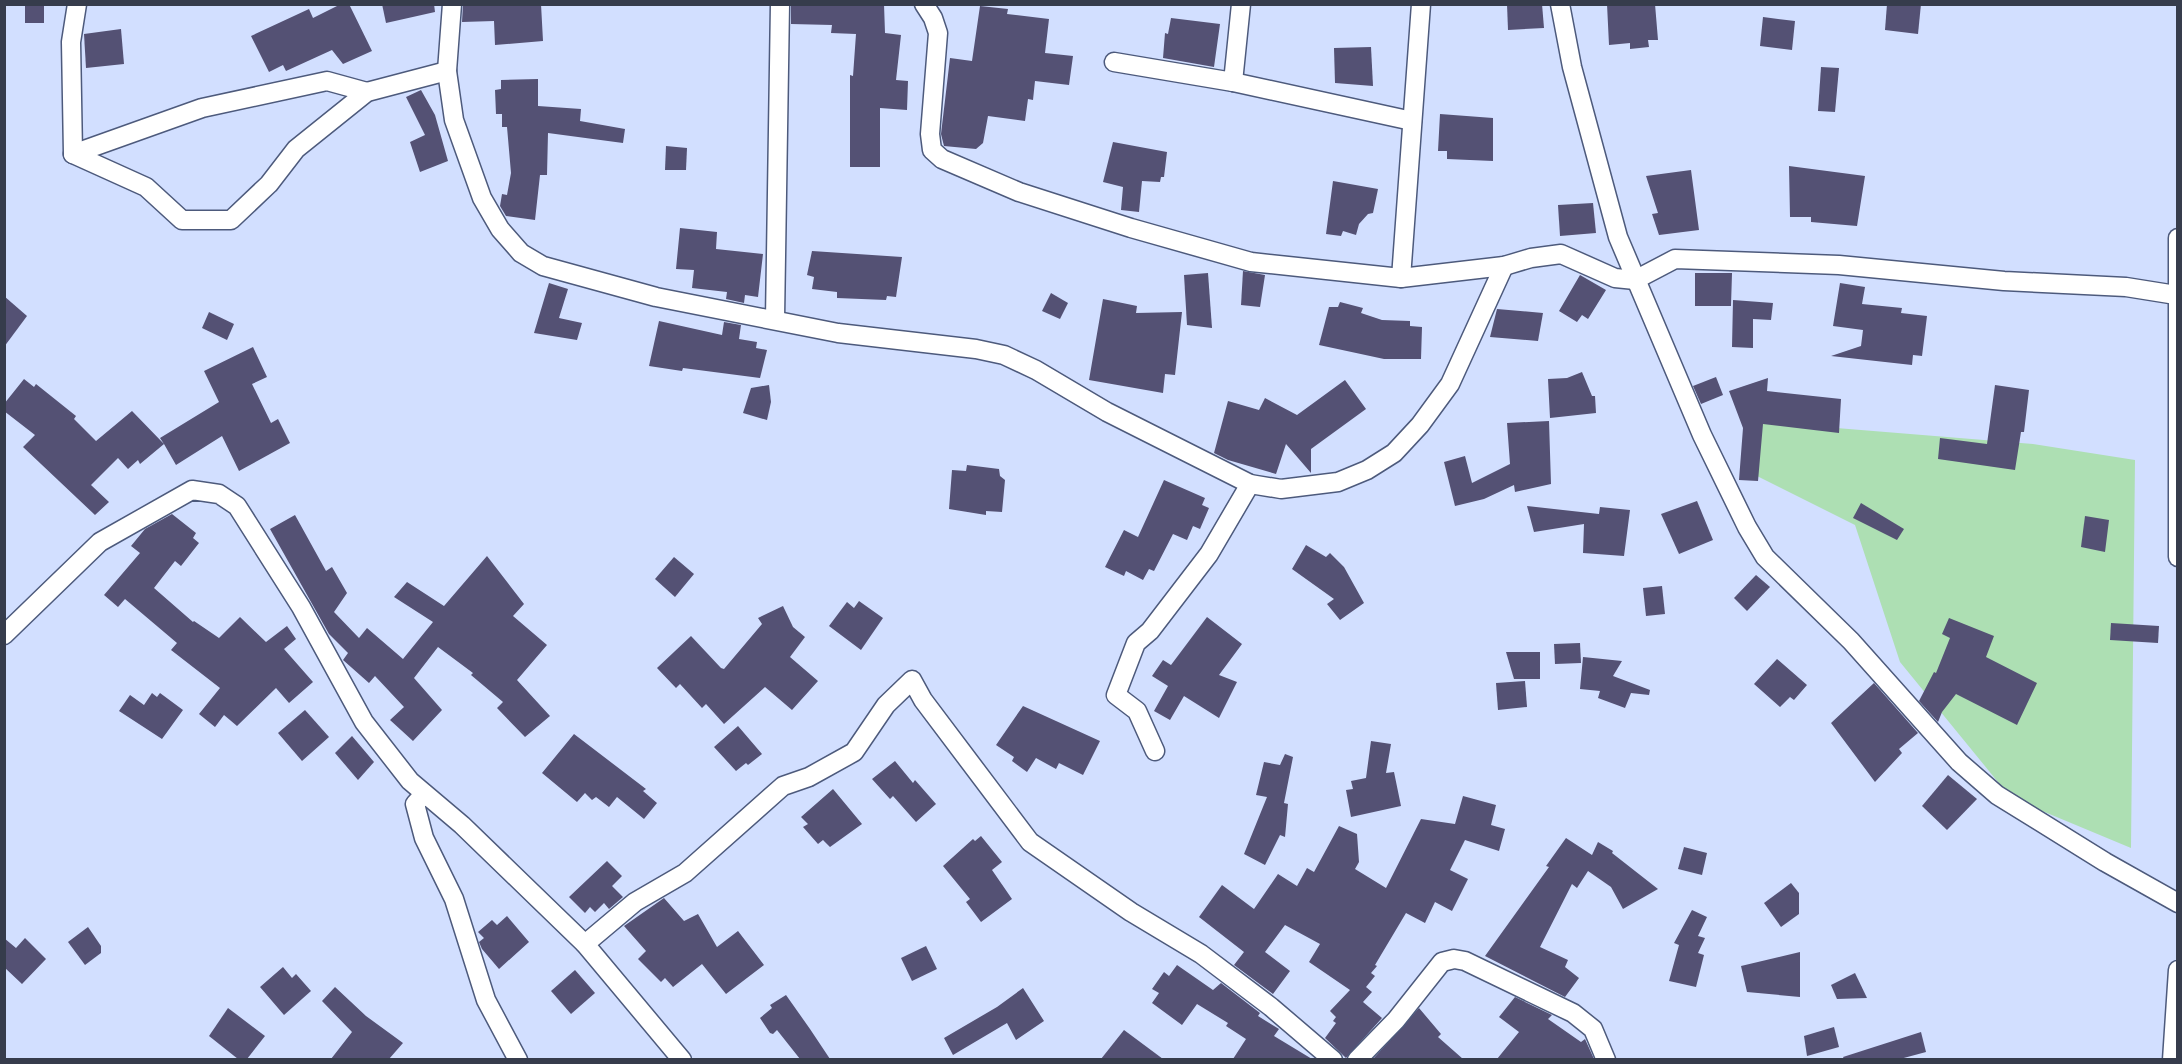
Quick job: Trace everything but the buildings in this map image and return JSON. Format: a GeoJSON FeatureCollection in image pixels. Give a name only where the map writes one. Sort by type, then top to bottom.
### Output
{"type":"FeatureCollection","features":[{"type":"Feature","properties":{"kind":"street"},"geometry":{"type":"LineString","coordinates":[[74,154],[71,42],[77,4]]}},
{"type":"Feature","properties":{"kind":"street"},"geometry":{"type":"LineString","coordinates":[[452,4],[447,71],[454,120],[482,198],[500,229],[521,253],[543,266],[656,297],[838,333],[976,349],[1004,355],[1036,370],[1107,412],[1250,484],[1281,489],[1338,482],[1367,470],[1394,453],[1420,425],[1450,384],[1504,266]]}},
{"type":"Feature","properties":{"kind":"street"},"geometry":{"type":"LineString","coordinates":[[775,319],[780,4]]}},
{"type":"Feature","properties":{"kind":"street"},"geometry":{"type":"LineString","coordinates":[[924,4],[933,18],[938,33],[930,134],[932,150],[942,159],[1030,195],[1131,228],[1251,262],[1401,278],[1504,266],[1531,258],[1561,254],[1615,278],[1635,280],[1675,259],[1839,265],[2004,281],[2126,287],[2176,295]]}},
{"type":"Feature","properties":{"kind":"street"},"geometry":{"type":"LineString","coordinates":[[1233,82],[1241,4]]}},
{"type":"Feature","properties":{"kind":"street"},"geometry":{"type":"LineString","coordinates":[[1401,278],[1421,4]]}},
{"type":"Feature","properties":{"kind":"street"},"geometry":{"type":"LineString","coordinates":[[1560,4],[1595,159],[1618,237],[1702,435],[1746,527],[1765,557],[1851,641],[1959,762],[1997,795],[2105,862],[2178,903]]}},
{"type":"Feature","properties":{"kind":"street"},"geometry":{"type":"LineString","coordinates":[[1114,62],[1233,82],[1412,121]]}},
{"type":"Feature","properties":{"kind":"street"},"geometry":{"type":"LineString","coordinates":[[74,154],[146,187],[182,220],[231,220],[269,184],[296,149],[367,92],[447,71]]}},
{"type":"Feature","properties":{"kind":"street"},"geometry":{"type":"LineString","coordinates":[[74,154],[202,108],[327,81],[367,92]]}},
{"type":"Feature","properties":{"kind":"street"},"geometry":{"type":"LineString","coordinates":[[2178,238],[2176,295],[2178,558]]}},
{"type":"Feature","properties":{"kind":"street"},"geometry":{"type":"LineString","coordinates":[[1155,751],[1137,711],[1116,695],[1136,643],[1150,631],[1209,554],[1250,484]]}},
{"type":"Feature","properties":{"kind":"street"},"geometry":{"type":"LineString","coordinates":[[4,635],[100,542],[192,490],[219,495],[237,506],[301,607],[364,722],[410,782],[462,825],[585,944],[682,1059]]}},
{"type":"Feature","properties":{"kind":"street"},"geometry":{"type":"LineString","coordinates":[[585,944],[635,902],[685,873],[783,786],[809,777],[854,752],[886,705],[912,680],[923,700],[1030,842],[1044,855],[1131,912],[1201,954],[1271,1007],[1333,1059]]}},
{"type":"Feature","properties":{"kind":"street"},"geometry":{"type":"LineString","coordinates":[[424,794],[416,804],[415,810],[424,838],[454,899],[486,1000],[518,1059]]}},
{"type":"Feature","properties":{"kind":"street"},"geometry":{"type":"LineString","coordinates":[[1357,1059],[1396,1020],[1442,962],[1454,959],[1514,983],[1573,1013],[1593,1029],[1606,1059]]}},
{"type":"Feature","properties":{"kind":"street"},"geometry":{"type":"LineString","coordinates":[[2172,1059],[2178,970]]}},
{"type":"Feature","properties":{"kind":"green space"},"geometry":{"type":"Polygon","coordinates":[[[1763,422],[2033,444],[2135,460],[2131,848],[2011,798],[1900,662],[1855,525],[1743,469],[1763,422]]]}}]}
